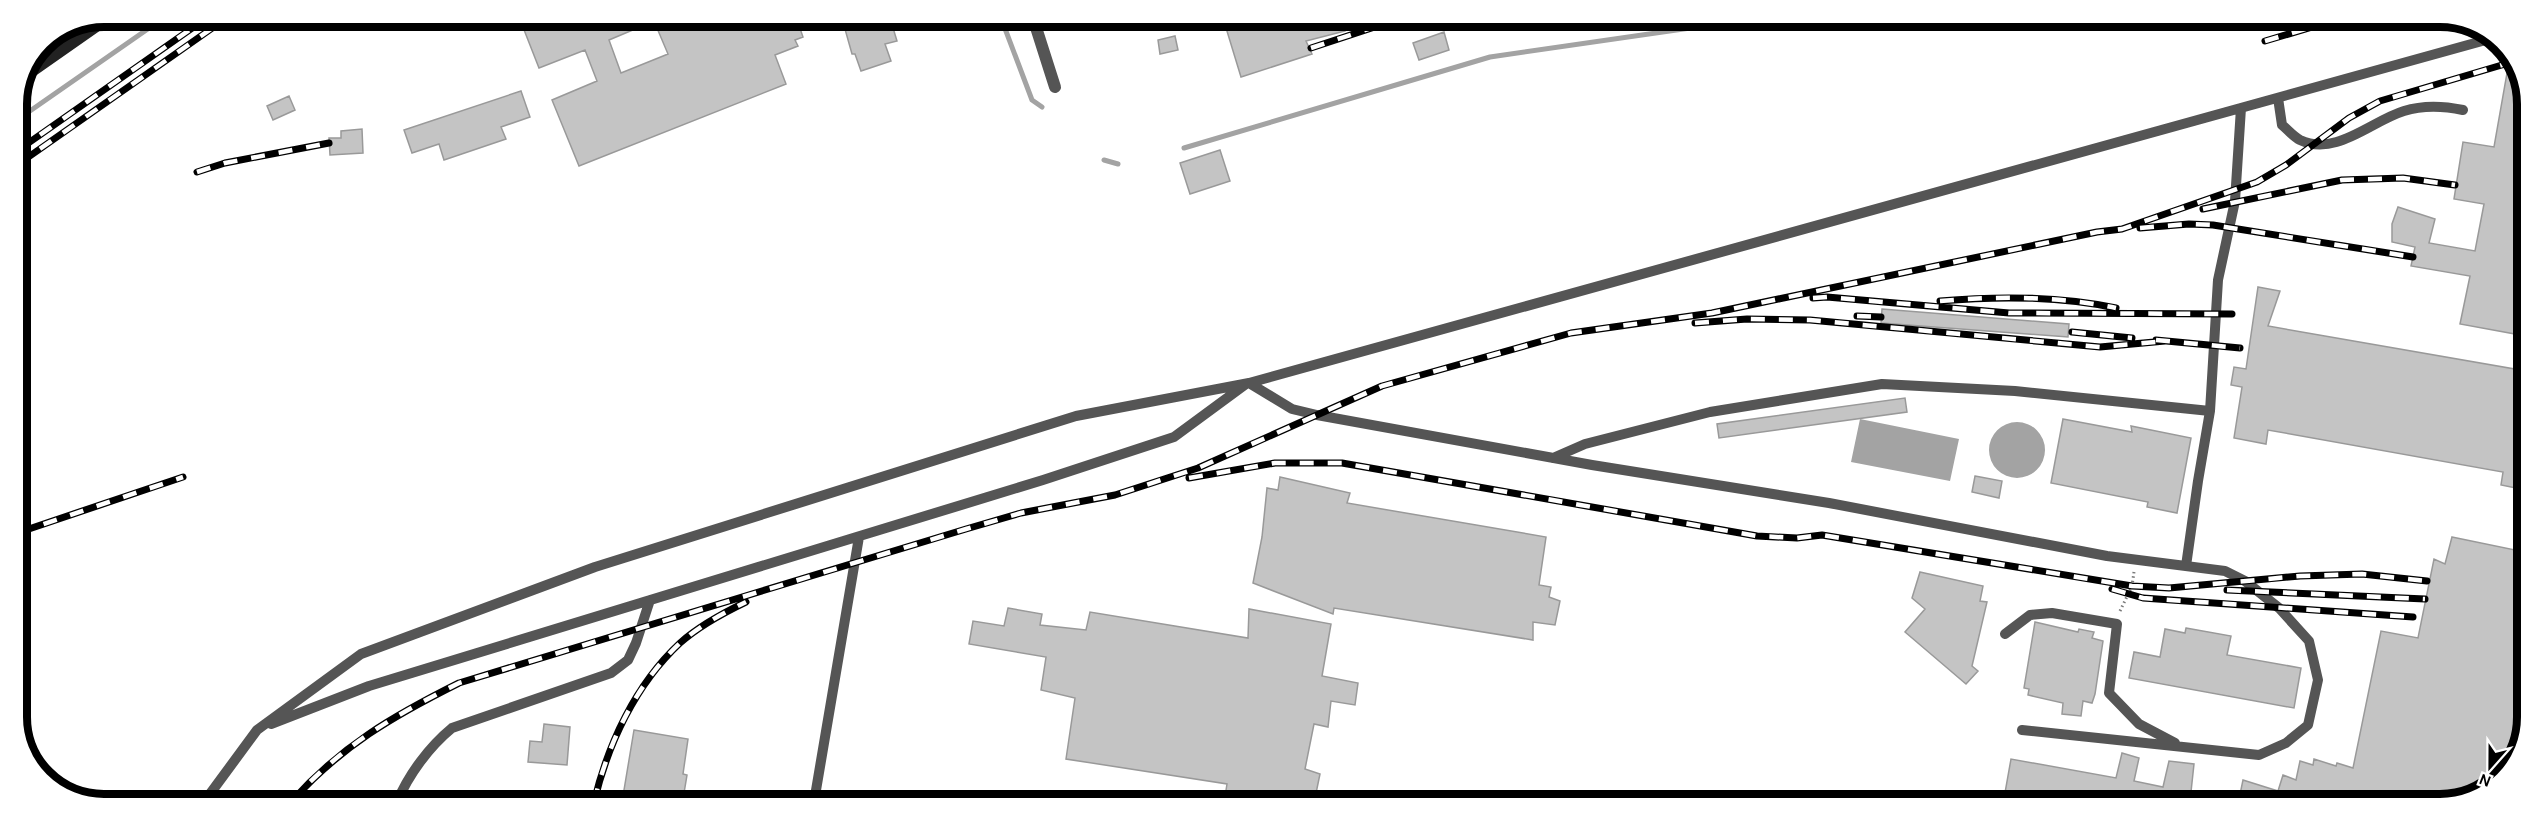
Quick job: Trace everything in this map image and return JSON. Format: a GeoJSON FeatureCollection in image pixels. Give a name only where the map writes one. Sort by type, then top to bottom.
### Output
{"type":"FeatureCollection","features":[{"type":"Feature","properties":{"kind":"street"},"geometry":{"type":"LineString","coordinates":[[1036,27],[1055,87]]}},
{"type":"Feature","properties":{"kind":"street"},"geometry":{"type":"LineString","coordinates":[[36,68],[92,28]]}},
{"type":"Feature","properties":{"kind":"lane"},"geometry":{"type":"LineString","coordinates":[[210,794],[257,730],[361,654],[594,567],[1076,416],[1249,382],[2484,41]]}},
{"type":"Feature","properties":{"kind":"lane"},"geometry":{"type":"LineString","coordinates":[[2278,98],[2282,125],[2299,140],[2315,144],[2342,141],[2404,111],[2443,106],[2463,110]]}},
{"type":"Feature","properties":{"kind":"lane"},"geometry":{"type":"LineString","coordinates":[[2186,566],[2210,411],[2218,280],[2235,201],[2241,108]]}},
{"type":"Feature","properties":{"kind":"lane"},"geometry":{"type":"LineString","coordinates":[[1249,382],[1292,409],[1317,415],[1553,458],[1829,503],[1999,537],[2136,560],[2225,571],[2245,581],[2279,608],[2309,641],[2318,680],[2308,725],[2286,743],[2259,755],[2178,745],[2090,739],[2022,730]]}},
{"type":"Feature","properties":{"kind":"lane"},"geometry":{"type":"LineString","coordinates":[[257,730],[369,686],[859,537],[1174,437],[1249,382]]}},
{"type":"Feature","properties":{"kind":"lane"},"geometry":{"type":"LineString","coordinates":[[1553,458],[1585,444],[1710,412],[1882,384],[2015,391],[2210,411]]}},
{"type":"Feature","properties":{"kind":"lane"},"geometry":{"type":"LineString","coordinates":[[815,794],[859,537]]}},
{"type":"Feature","properties":{"kind":"lane"},"geometry":{"type":"LineString","coordinates":[[400,794],[436,742],[452,728],[611,673],[628,660],[650,600]]}},
{"type":"Feature","properties":{"kind":"lane"},"geometry":{"type":"LineString","coordinates":[[2005,634],[2030,615],[2052,613],[2117,624],[2109,693],[2139,724],[2178,745]]}},
{"type":"Feature","properties":{"kind":"path"},"geometry":{"type":"LineString","coordinates":[[2117,624],[2122,605],[2132,586],[2136,560]]}},
{"type":"Feature","properties":{"kind":"shaded area"},"geometry":{"type":"Polygon","coordinates":[[[1860,419],[1959,439],[1950,481],[1851,462],[1860,419]]]}},
{"type":"Feature","properties":{"kind":"shaded area"},"geometry":{"type":"Polygon","coordinates":[[[2012,422],[2022,422],[2037,430],[2043,439],[2045,450],[2043,461],[2037,470],[2022,478],[2012,478],[2001,473],[1994,466],[1989,455],[1989,445],[1994,434],[2001,427],[2012,422]]]}},
{"type":"Feature","properties":{"kind":"building"},"geometry":{"type":"Polygon","coordinates":[[[523,27],[640,27],[609,40],[621,73],[668,54],[657,27],[800,27],[803,37],[795,40],[798,46],[775,55],[786,84],[579,166],[552,100],[597,81],[585,50],[539,68],[523,27]]]}},
{"type":"Feature","properties":{"kind":"building"},"geometry":{"type":"Polygon","coordinates":[[[844,27],[893,27],[897,41],[885,44],[891,61],[861,71],[855,54],[852,54],[844,27]]]}},
{"type":"Feature","properties":{"kind":"building"},"geometry":{"type":"Polygon","coordinates":[[[1226,27],[1343,27],[1345,31],[1306,41],[1312,54],[1241,77],[1226,27]]]}},
{"type":"Feature","properties":{"kind":"building"},"geometry":{"type":"Polygon","coordinates":[[[1444,32],[1449,50],[1419,60],[1413,43],[1444,32]]]}},
{"type":"Feature","properties":{"kind":"building"},"geometry":{"type":"Polygon","coordinates":[[[1175,36],[1178,50],[1160,54],[1158,40],[1175,36]]]}},
{"type":"Feature","properties":{"kind":"building"},"geometry":{"type":"Polygon","coordinates":[[[2508,67],[2517,99],[2517,334],[2460,324],[2470,276],[2411,266],[2415,247],[2392,242],[2392,224],[2398,207],[2435,219],[2429,243],[2475,251],[2484,204],[2454,199],[2463,142],[2494,147],[2508,67]]]}},
{"type":"Feature","properties":{"kind":"building"},"geometry":{"type":"Polygon","coordinates":[[[521,91],[530,117],[501,127],[506,139],[444,160],[439,144],[412,153],[404,130],[521,91]]]}},
{"type":"Feature","properties":{"kind":"building"},"geometry":{"type":"Polygon","coordinates":[[[289,96],[295,110],[273,120],[267,106],[289,96]]]}},
{"type":"Feature","properties":{"kind":"building"},"geometry":{"type":"Polygon","coordinates":[[[362,129],[363,153],[330,155],[329,138],[341,138],[341,131],[362,129]]]}},
{"type":"Feature","properties":{"kind":"building"},"geometry":{"type":"Polygon","coordinates":[[[1220,150],[1230,181],[1190,194],[1180,163],[1220,150]]]}},
{"type":"Feature","properties":{"kind":"building"},"geometry":{"type":"Polygon","coordinates":[[[2258,287],[2280,291],[2268,326],[2517,369],[2517,488],[2501,485],[2503,472],[2268,430],[2266,444],[2234,438],[2242,387],[2231,385],[2234,367],[2246,369],[2258,287]]]}},
{"type":"Feature","properties":{"kind":"building"},"geometry":{"type":"Polygon","coordinates":[[[1882,309],[2069,324],[2068,337],[1881,323],[1882,309]]]}},
{"type":"Feature","properties":{"kind":"building"},"geometry":{"type":"Polygon","coordinates":[[[1905,398],[1907,412],[1719,438],[1717,424],[1905,398]]]}},
{"type":"Feature","properties":{"kind":"building"},"geometry":{"type":"Polygon","coordinates":[[[2063,419],[2132,432],[2131,426],[2191,438],[2177,513],[2147,507],[2148,502],[2051,483],[2063,419]]]}},
{"type":"Feature","properties":{"kind":"building"},"geometry":{"type":"Polygon","coordinates":[[[1975,476],[2002,481],[1999,498],[1972,492],[1975,476]]]}},
{"type":"Feature","properties":{"kind":"building"},"geometry":{"type":"Polygon","coordinates":[[[1280,477],[1350,493],[1347,503],[1546,537],[1539,585],[1551,587],[1549,597],[1560,601],[1555,625],[1533,622],[1533,640],[1334,608],[1333,614],[1253,583],[1262,537],[1267,488],[1278,490],[1280,477]]]}},
{"type":"Feature","properties":{"kind":"building"},"geometry":{"type":"Polygon","coordinates":[[[2452,537],[2517,550],[2517,717],[2509,751],[2498,768],[2474,786],[2450,793],[2240,794],[2243,780],[2278,791],[2283,775],[2296,780],[2300,761],[2313,765],[2314,759],[2336,766],[2337,763],[2353,768],[2381,631],[2418,638],[2434,559],[2445,564],[2452,537]]]}},
{"type":"Feature","properties":{"kind":"building"},"geometry":{"type":"Polygon","coordinates":[[[1920,572],[1983,586],[1980,601],[1987,602],[1972,666],[1978,671],[1966,684],[1905,632],[1925,609],[1912,598],[1920,572]]]}},
{"type":"Feature","properties":{"kind":"building"},"geometry":{"type":"Polygon","coordinates":[[[1008,608],[1042,614],[1040,625],[1086,630],[1090,612],[1248,638],[1249,609],[1331,624],[1322,676],[1358,683],[1355,705],[1331,701],[1328,727],[1314,724],[1305,769],[1320,774],[1316,794],[1225,794],[1227,784],[1066,759],[1075,698],[1041,690],[1046,657],[969,644],[973,621],[1004,626],[1008,608]]]}},
{"type":"Feature","properties":{"kind":"building"},"geometry":{"type":"Polygon","coordinates":[[[2035,622],[2078,632],[2079,629],[2094,632],[2092,638],[2103,641],[2095,694],[2092,703],[2083,701],[2081,716],[2062,714],[2063,703],[2028,695],[2029,689],[2024,688],[2035,622]]]}},
{"type":"Feature","properties":{"kind":"building"},"geometry":{"type":"Polygon","coordinates":[[[2186,628],[2231,636],[2227,655],[2301,668],[2294,708],[2129,678],[2134,652],[2160,657],[2165,629],[2185,633],[2186,628]]]}},
{"type":"Feature","properties":{"kind":"building"},"geometry":{"type":"Polygon","coordinates":[[[544,724],[570,727],[567,765],[528,762],[530,741],[542,742],[544,724]]]}},
{"type":"Feature","properties":{"kind":"building"},"geometry":{"type":"Polygon","coordinates":[[[634,730],[688,739],[683,774],[687,775],[684,794],[623,794],[634,730]]]}},
{"type":"Feature","properties":{"kind":"building"},"geometry":{"type":"Polygon","coordinates":[[[2122,753],[2139,758],[2134,781],[2163,787],[2169,761],[2194,764],[2191,792],[2203,794],[2005,794],[2011,759],[2116,778],[2122,753]]]}},
{"type":"Feature","properties":{"kind":"waterway"},"geometry":{"type":"LineString","coordinates":[[27,113],[151,27]]}},
{"type":"Feature","properties":{"kind":"waterway"},"geometry":{"type":"LineString","coordinates":[[1004,27],[1032,100],[1042,107]]}},
{"type":"Feature","properties":{"kind":"waterway"},"geometry":{"type":"LineString","coordinates":[[1184,148],[1490,57],[1698,27]]}},
{"type":"Feature","properties":{"kind":"waterway"},"geometry":{"type":"LineString","coordinates":[[1104,160],[1118,164]]}},
{"type":"Feature","properties":{"kind":"railway"},"geometry":{"type":"LineString","coordinates":[[27,144],[194,27]]}},
{"type":"Feature","properties":{"kind":"railway"},"geometry":{"type":"LineString","coordinates":[[27,158],[214,27]]}},
{"type":"Feature","properties":{"kind":"railway"},"geometry":{"type":"LineString","coordinates":[[1311,48],[1375,27]]}},
{"type":"Feature","properties":{"kind":"railway"},"geometry":{"type":"LineString","coordinates":[[2265,41],[2312,27]]}},
{"type":"Feature","properties":{"kind":"railway"},"geometry":{"type":"LineString","coordinates":[[299,794],[329,764],[369,734],[390,720],[459,683],[1021,513],[1115,495],[1198,468],[1382,386],[1571,333],[1712,313],[2097,232],[2122,229],[2257,182],[2286,165],[2349,118],[2380,101],[2506,64]]}},
{"type":"Feature","properties":{"kind":"railway"},"geometry":{"type":"LineString","coordinates":[[197,172],[225,163],[329,143]]}},
{"type":"Feature","properties":{"kind":"railway"},"geometry":{"type":"LineString","coordinates":[[2203,209],[2342,180],[2403,178],[2455,185]]}},
{"type":"Feature","properties":{"kind":"railway"},"geometry":{"type":"LineString","coordinates":[[2140,228],[2189,224],[2213,225],[2413,257]]}},
{"type":"Feature","properties":{"kind":"railway"},"geometry":{"type":"LineString","coordinates":[[1813,298],[1827,297],[2009,313],[2232,314]]}},
{"type":"Feature","properties":{"kind":"railway"},"geometry":{"type":"LineString","coordinates":[[1940,301],[2028,298],[2073,301],[2116,308]]}},
{"type":"Feature","properties":{"kind":"railway"},"geometry":{"type":"LineString","coordinates":[[1857,316],[1881,317]]}},
{"type":"Feature","properties":{"kind":"railway"},"geometry":{"type":"LineString","coordinates":[[1695,323],[1747,319],[1810,320],[2100,347],[2165,341]]}},
{"type":"Feature","properties":{"kind":"railway"},"geometry":{"type":"LineString","coordinates":[[2072,332],[2132,338]]}},
{"type":"Feature","properties":{"kind":"railway"},"geometry":{"type":"LineString","coordinates":[[2156,340],[2240,348]]}},
{"type":"Feature","properties":{"kind":"railway"},"geometry":{"type":"LineString","coordinates":[[1189,478],[1275,463],[1342,463],[1757,536],[1797,538],[1822,535],[2132,586],[2169,588],[2300,576],[2362,574],[2427,581]]}},
{"type":"Feature","properties":{"kind":"railway"},"geometry":{"type":"LineString","coordinates":[[27,530],[183,477]]}},
{"type":"Feature","properties":{"kind":"railway"},"geometry":{"type":"LineString","coordinates":[[2112,589],[2143,598],[2413,617]]}},
{"type":"Feature","properties":{"kind":"railway"},"geometry":{"type":"LineString","coordinates":[[2227,590],[2425,599]]}},
{"type":"Feature","properties":{"kind":"railway"},"geometry":{"type":"LineString","coordinates":[[596,794],[615,737],[625,716],[650,677],[687,637],[712,620],[746,602]]}}]}
